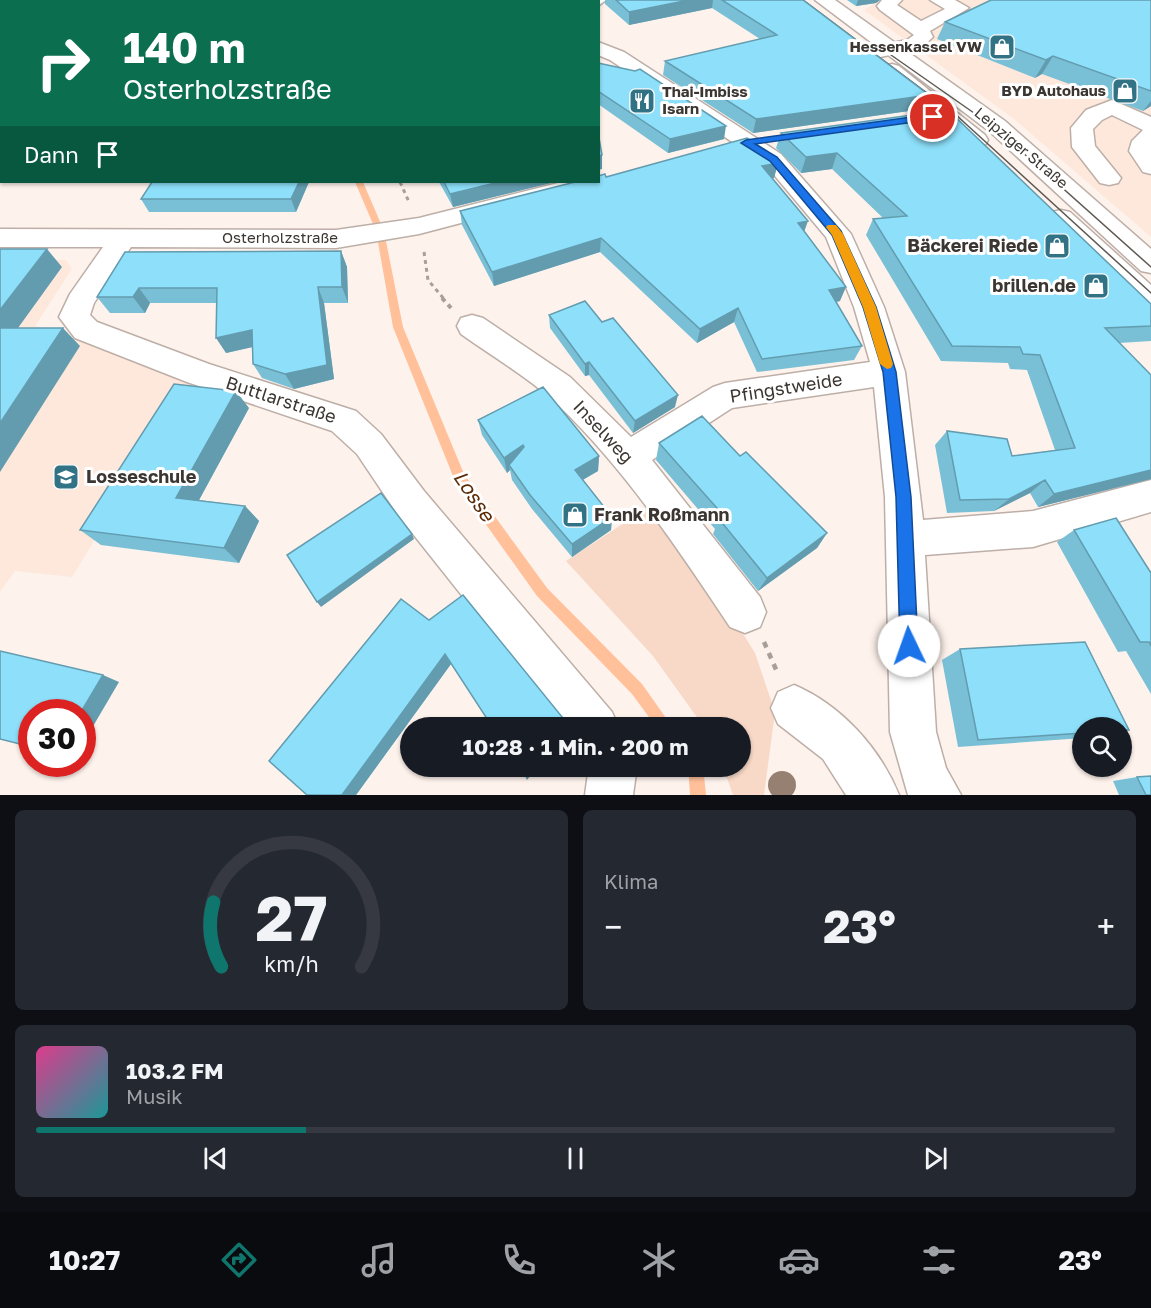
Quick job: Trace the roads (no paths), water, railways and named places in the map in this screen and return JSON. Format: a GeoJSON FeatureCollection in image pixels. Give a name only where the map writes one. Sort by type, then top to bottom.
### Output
{"type":"FeatureCollection","features":[{"type":"Feature","properties":{"kind":"street"},"geometry":{"type":"LineString","coordinates":[[880,51],[913,45],[924,37],[920,29],[886,6],[893,0]]}},
{"type":"Feature","properties":{"kind":"street"},"geometry":{"type":"LineString","coordinates":[[920,29],[960,8],[939,0]]}},
{"type":"Feature","properties":{"kind":"street","name":"Leipziger Straße"},"geometry":{"type":"LineString","coordinates":[[816,4],[880,51],[977,110],[1016,142],[1151,264]]}},
{"type":"Feature","properties":{"kind":"street"},"geometry":{"type":"LineString","coordinates":[[600,49],[617,56],[735,146],[773,159],[837,234],[870,307],[889,372],[903,497],[913,732],[926,780],[937,795]]}},
{"type":"Feature","properties":{"kind":"street"},"geometry":{"type":"LineString","coordinates":[[880,51],[993,156]]}},
{"type":"Feature","properties":{"kind":"street"},"geometry":{"type":"LineString","coordinates":[[1109,178],[1084,147],[1082,128],[1094,115],[1112,106],[1151,126]]}},
{"type":"Feature","properties":{"kind":"street"},"geometry":{"type":"LineString","coordinates":[[921,119],[977,110]]}},
{"type":"Feature","properties":{"kind":"street"},"geometry":{"type":"LineString","coordinates":[[1151,135],[1144,141],[1141,151],[1151,167]]}},
{"type":"Feature","properties":{"kind":"street"},"geometry":{"type":"LineString","coordinates":[[735,146],[781,138]]}},
{"type":"Feature","properties":{"kind":"street","name":"Osterholzstraße"},"geometry":{"type":"LineString","coordinates":[[0,238],[336,239],[413,226],[583,183]]}},
{"type":"Feature","properties":{"kind":"street"},"geometry":{"type":"LineString","coordinates":[[1046,204],[1151,302]]}},
{"type":"Feature","properties":{"kind":"street","name":"Buttlarstraße"},"geometry":{"type":"LineString","coordinates":[[124,237],[80,301],[74,317],[86,330],[198,373],[344,421],[369,444],[411,503],[587,717]]}},
{"type":"Feature","properties":{"kind":"street","name":"Inselweg"},"geometry":{"type":"LineString","coordinates":[[472,326],[567,393],[628,457],[692,536],[745,612]]}},
{"type":"Feature","properties":{"kind":"street","name":"Pfingstweide"},"geometry":{"type":"LineString","coordinates":[[628,457],[725,396],[889,372]]}},
{"type":"Feature","properties":{"kind":"street"},"geometry":{"type":"LineString","coordinates":[[904,539],[1033,529],[1151,496]]}},
{"type":"Feature","properties":{"kind":"street"},"geometry":{"type":"LineString","coordinates":[[794,708],[839,743],[874,795]]}},
{"type":"Feature","properties":{"kind":"street"},"geometry":{"type":"LineString","coordinates":[[609,795],[611,777]]}},
{"type":"Feature","properties":{"kind":"waterway","name":"Losse"},"geometry":{"type":"LineString","coordinates":[[359,183],[380,231],[398,327],[459,477],[542,592],[637,689],[658,717]]}},
{"type":"Feature","properties":{"kind":"waterway","name":"Losse"},"geometry":{"type":"LineString","coordinates":[[696,777],[698,795]]}},
{"type":"Feature","properties":{"kind":"tram line"},"geometry":{"type":"LineString","coordinates":[[803,0],[955,114],[1151,293]]}},
{"type":"Feature","properties":{"kind":"tram line"},"geometry":{"type":"LineString","coordinates":[[891,55],[994,127],[1151,267]]}},
{"type":"Feature","properties":{"kind":"place","name":"Hessenkassel VW"},"geometry":{"type":"Point","coordinates":[1002,47]}},
{"type":"Feature","properties":{"kind":"place","name":"BYD Autohaus"},"geometry":{"type":"Point","coordinates":[1125,91]}},
{"type":"Feature","properties":{"kind":"place","name":"Thai-Imbiss Isarn"},"geometry":{"type":"Point","coordinates":[642,101]}},
{"type":"Feature","properties":{"kind":"place","name":"Bäckerei Riede"},"geometry":{"type":"Point","coordinates":[1057,246]}},
{"type":"Feature","properties":{"kind":"place","name":"brillen.de"},"geometry":{"type":"Point","coordinates":[1096,286]}},
{"type":"Feature","properties":{"kind":"place","name":"Losseschule"},"geometry":{"type":"Point","coordinates":[66,477]}},
{"type":"Feature","properties":{"kind":"place","name":"Frank Roßmann"},"geometry":{"type":"Point","coordinates":[575,515]}}]}
